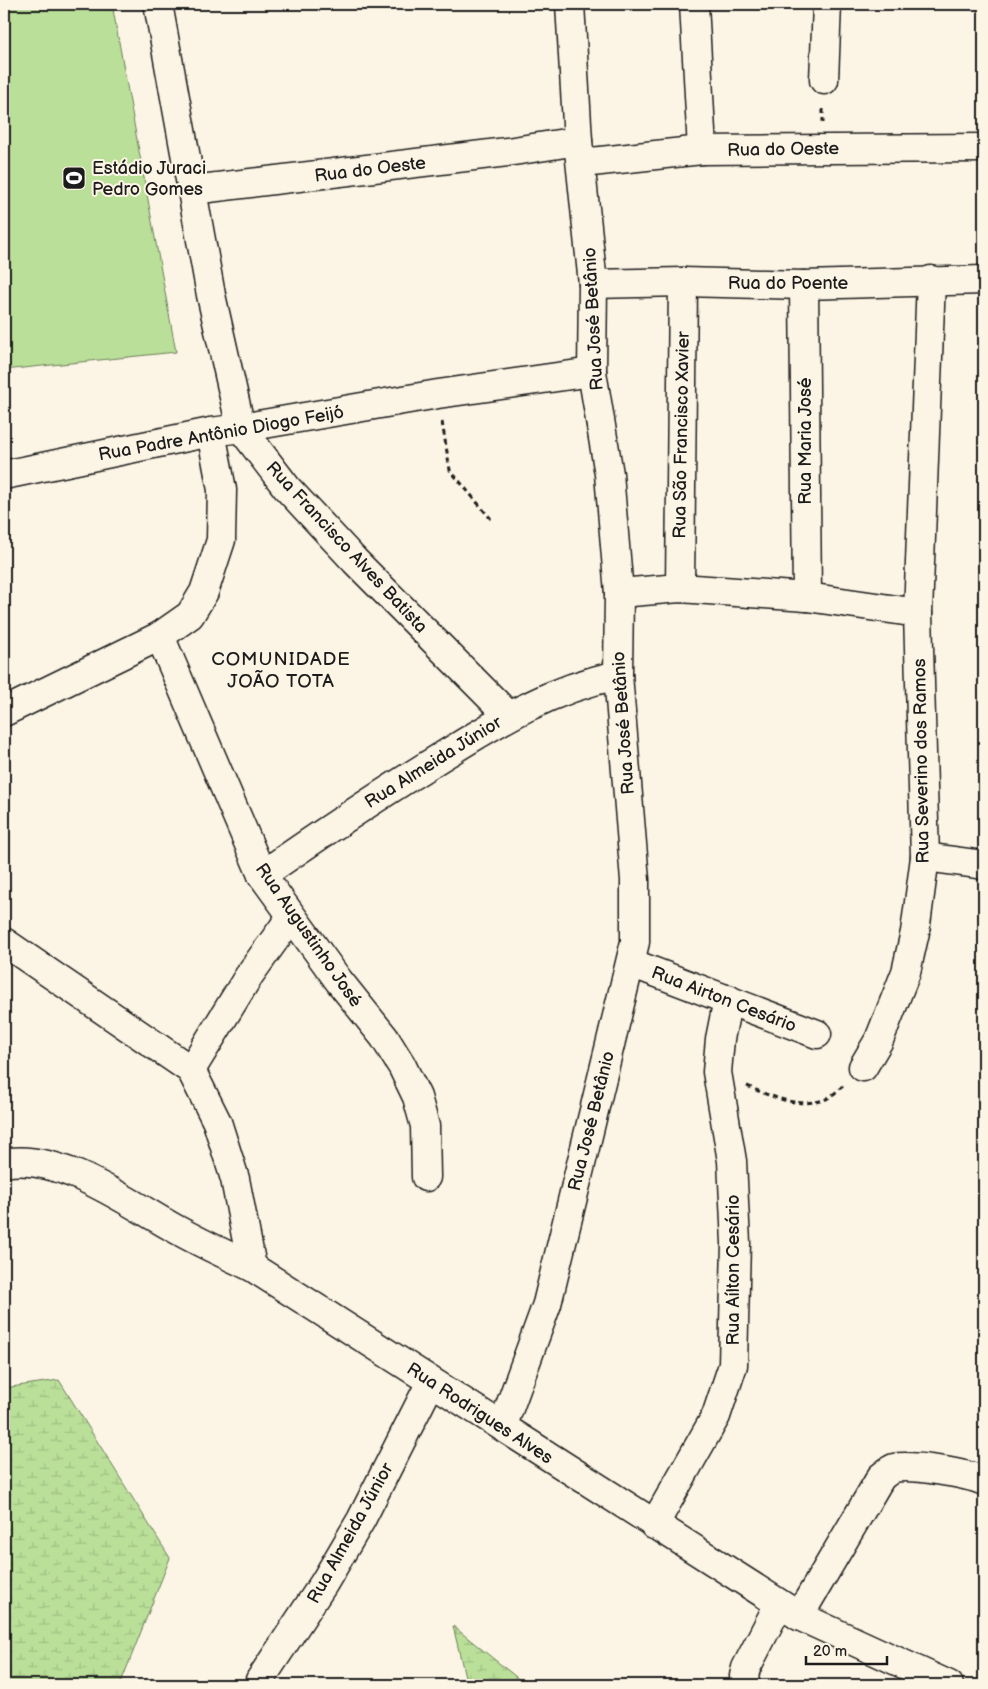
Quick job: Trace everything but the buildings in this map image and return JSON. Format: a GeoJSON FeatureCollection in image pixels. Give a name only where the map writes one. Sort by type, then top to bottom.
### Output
{"type":"FeatureCollection","features":[{"type":"Feature","properties":{"kind":"street","name":"Rua Francisco Alves Batista"},"geometry":{"type":"LineString","coordinates":[[158,4],[211,295],[241,428],[301,503],[355,561],[508,715]]}},
{"type":"Feature","properties":{"kind":"street","name":"Rua José Betânio"},"geometry":{"type":"LineString","coordinates":[[503,1426],[547,1304],[635,942],[635,880],[618,675],[619,593],[609,474],[592,372],[593,284],[580,152],[570,4]]}},
{"type":"Feature","properties":{"kind":"street"},"geometry":{"type":"LineString","coordinates":[[694,4],[702,150]]}},
{"type":"Feature","properties":{"kind":"street"},"geometry":{"type":"LineString","coordinates":[[824,80],[827,4]]}},
{"type":"Feature","properties":{"kind":"street","name":"Rua do Oeste"},"geometry":{"type":"LineString","coordinates":[[192,190],[498,153],[984,148]]}},
{"type":"Feature","properties":{"kind":"street","name":"Rua Severino dos Ramos"},"geometry":{"type":"LineString","coordinates":[[863,1067],[879,1040],[906,972],[915,932],[925,857],[918,613],[931,280]]}},
{"type":"Feature","properties":{"kind":"street","name":"Rua do Poente"},"geometry":{"type":"LineString","coordinates":[[593,284],[683,282],[804,285],[984,280]]}},
{"type":"Feature","properties":{"kind":"street","name":"Rua São Francisco Xavier"},"geometry":{"type":"LineString","coordinates":[[680,588],[683,282]]}},
{"type":"Feature","properties":{"kind":"street","name":"Rua Maria José"},"geometry":{"type":"LineString","coordinates":[[804,285],[806,597]]}},
{"type":"Feature","properties":{"kind":"street","name":"Rua Padre Antônio Diogo Feijó"},"geometry":{"type":"LineString","coordinates":[[4,475],[211,432],[438,394],[592,372]]}},
{"type":"Feature","properties":{"kind":"street"},"geometry":{"type":"LineString","coordinates":[[4,712],[160,636],[190,615],[207,584],[221,540],[222,490],[211,432]]}},
{"type":"Feature","properties":{"kind":"street"},"geometry":{"type":"LineString","coordinates":[[619,593],[680,588],[806,597],[918,613]]}},
{"type":"Feature","properties":{"kind":"street","name":"Rua Augustinho José"},"geometry":{"type":"LineString","coordinates":[[160,636],[262,875],[291,917],[384,1037],[402,1066],[417,1097],[425,1126],[426,1177]]}},
{"type":"Feature","properties":{"kind":"street","name":"Rua Almeida Júnior"},"geometry":{"type":"LineString","coordinates":[[262,875],[366,804],[508,715],[562,690],[618,675]]}},
{"type":"Feature","properties":{"kind":"street"},"geometry":{"type":"LineString","coordinates":[[925,857],[984,865]]}},
{"type":"Feature","properties":{"kind":"street"},"geometry":{"type":"LineString","coordinates":[[191,1070],[250,974],[291,917]]}},
{"type":"Feature","properties":{"kind":"street"},"geometry":{"type":"LineString","coordinates":[[4,942],[191,1070],[217,1122],[237,1188],[252,1267]]}},
{"type":"Feature","properties":{"kind":"street","name":"Rua Airton Cesário"},"geometry":{"type":"LineString","coordinates":[[631,964],[817,1034]]}},
{"type":"Feature","properties":{"kind":"street","name":"Rua Aílton Cesário"},"geometry":{"type":"LineString","coordinates":[[654,1525],[716,1416],[733,1365],[736,1244],[732,1161],[717,1072],[720,1039],[728,999]]}},
{"type":"Feature","properties":{"kind":"street","name":"Rua Rodrigues Alves"},"geometry":{"type":"LineString","coordinates":[[4,1163],[31,1162],[82,1178],[137,1206],[181,1233],[252,1267],[789,1610],[949,1685]]}},
{"type":"Feature","properties":{"kind":"street","name":"Rua Almeida Júnior"},"geometry":{"type":"LineString","coordinates":[[260,1680],[324,1583],[361,1520],[431,1382]]}},
{"type":"Feature","properties":{"kind":"street"},"geometry":{"type":"LineString","coordinates":[[746,1685],[744,1676],[746,1668],[882,1477],[891,1469],[902,1467],[975,1477],[984,1481]]}},
{"type":"Feature","properties":{"kind":"path"},"geometry":{"type":"LineString","coordinates":[[822,149],[824,80]]}},
{"type":"Feature","properties":{"kind":"path"},"geometry":{"type":"LineString","coordinates":[[438,394],[450,470],[491,519]]}},
{"type":"Feature","properties":{"kind":"path"},"geometry":{"type":"LineString","coordinates":[[717,1072],[777,1100],[801,1102],[822,1101],[863,1067]]}},
{"type":"Feature","properties":{"kind":"green space","name":"Estádio Juraci Pedro Gomes"},"geometry":{"type":"Polygon","coordinates":[[[4,4],[112,4],[176,352],[4,370],[4,4]]]}},
{"type":"Feature","properties":{"kind":"green space"},"geometry":{"type":"Polygon","coordinates":[[[59,1380],[170,1558],[120,1685],[4,1685],[4,1388],[59,1380]]]}},
{"type":"Feature","properties":{"kind":"green space"},"geometry":{"type":"Polygon","coordinates":[[[453,1626],[526,1685],[467,1685],[453,1626]]]}},
{"type":"Feature","properties":{"kind":"place","name":"Estádio Juraci Pedro Gomes"},"geometry":{"type":"Point","coordinates":[74,178]}},
{"type":"Feature","properties":{"kind":"district","name":"COMUNIDADE JOÃO TOTA"},"geometry":{"type":"Point","coordinates":[281,669]}}]}
